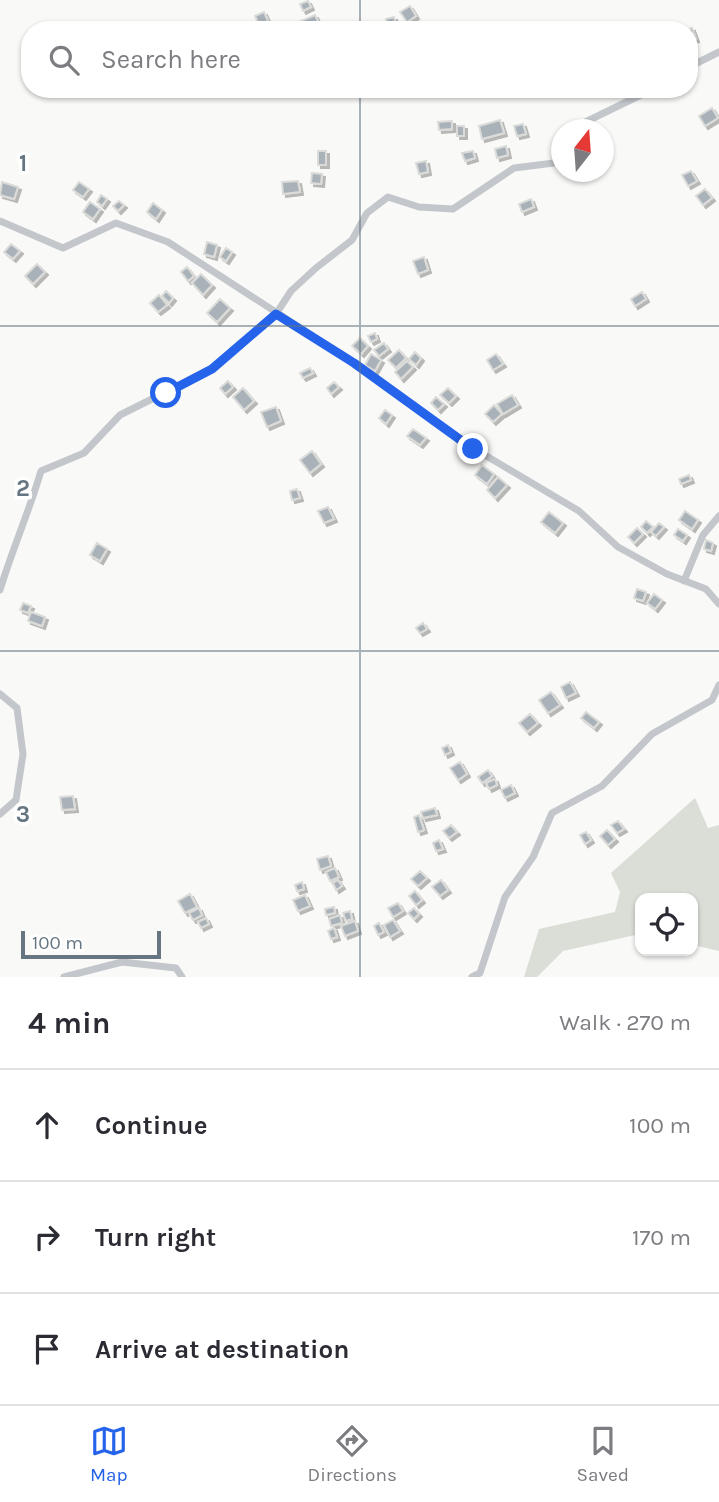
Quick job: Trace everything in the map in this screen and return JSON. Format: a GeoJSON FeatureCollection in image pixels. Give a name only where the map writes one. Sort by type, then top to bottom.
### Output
{"type":"FeatureCollection","features":[{"type":"Feature","properties":{"kind":"street"},"geometry":{"type":"LineString","coordinates":[[698,62],[719,52]]}},
{"type":"Feature","properties":{"kind":"street"},"geometry":{"type":"LineString","coordinates":[[592,119],[635,98]]}},
{"type":"Feature","properties":{"kind":"street"},"geometry":{"type":"LineString","coordinates":[[0,590],[10,557],[29,514],[41,471],[84,453],[120,415],[212,369],[276,314],[291,291],[352,240],[367,214],[388,197],[419,207],[453,209],[514,168],[551,163]]}},
{"type":"Feature","properties":{"kind":"street"},"geometry":{"type":"LineString","coordinates":[[0,221],[62,248],[116,223],[168,242],[354,363],[473,449],[579,511],[618,547],[684,581],[706,589],[719,604]]}},
{"type":"Feature","properties":{"kind":"street"},"geometry":{"type":"LineString","coordinates":[[684,581],[703,535],[719,516]]}},
{"type":"Feature","properties":{"kind":"street"},"geometry":{"type":"LineString","coordinates":[[472,977],[480,973],[505,897],[533,857],[552,813],[602,786],[652,734],[712,700],[719,685]]}},
{"type":"Feature","properties":{"kind":"street"},"geometry":{"type":"LineString","coordinates":[[0,694],[17,708],[23,754],[16,800],[0,814]]}},
{"type":"Feature","properties":{"kind":"street"},"geometry":{"type":"LineString","coordinates":[[64,977],[122,961],[176,968],[182,977]]}},
{"type":"Feature","properties":{"kind":"shaded area"},"geometry":{"type":"Polygon","coordinates":[[[695,798],[708,828],[719,825],[719,951],[698,946],[698,893],[635,893],[635,935],[563,951],[537,977],[524,977],[539,929],[615,912],[620,892],[611,873],[695,798]]]}},
{"type":"Feature","properties":{"kind":"building"},"geometry":{"type":"Polygon","coordinates":[[[308,1],[311,7],[303,11],[300,4],[308,1]]]}},
{"type":"Feature","properties":{"kind":"building"},"geometry":{"type":"Polygon","coordinates":[[[410,6],[416,16],[406,21],[400,12],[410,6]]]}},
{"type":"Feature","properties":{"kind":"building"},"geometry":{"type":"Polygon","coordinates":[[[264,12],[268,21],[257,21],[255,16],[264,12]]]}},
{"type":"Feature","properties":{"kind":"building"},"geometry":{"type":"Polygon","coordinates":[[[315,15],[318,21],[301,21],[315,15]]]}},
{"type":"Feature","properties":{"kind":"building"},"geometry":{"type":"Polygon","coordinates":[[[712,108],[718,118],[705,126],[699,116],[712,108]]]}},
{"type":"Feature","properties":{"kind":"building"},"geometry":{"type":"Polygon","coordinates":[[[500,120],[504,133],[482,139],[479,126],[500,120]]]}},
{"type":"Feature","properties":{"kind":"building"},"geometry":{"type":"Polygon","coordinates":[[[452,121],[452,129],[439,130],[438,122],[452,121]]]}},
{"type":"Feature","properties":{"kind":"building"},"geometry":{"type":"Polygon","coordinates":[[[523,124],[526,134],[517,136],[514,126],[523,124]]]}},
{"type":"Feature","properties":{"kind":"building"},"geometry":{"type":"Polygon","coordinates":[[[457,126],[464,126],[464,136],[457,136],[457,126]]]}},
{"type":"Feature","properties":{"kind":"building"},"geometry":{"type":"Polygon","coordinates":[[[506,146],[508,155],[497,158],[495,149],[506,146]]]}},
{"type":"Feature","properties":{"kind":"building"},"geometry":{"type":"Polygon","coordinates":[[[318,151],[326,151],[326,165],[318,165],[318,151]]]}},
{"type":"Feature","properties":{"kind":"building"},"geometry":{"type":"Polygon","coordinates":[[[473,151],[475,158],[465,161],[462,153],[473,151]]]}},
{"type":"Feature","properties":{"kind":"building"},"geometry":{"type":"Polygon","coordinates":[[[426,161],[428,172],[419,174],[416,163],[426,161]]]}},
{"type":"Feature","properties":{"kind":"building"},"geometry":{"type":"Polygon","coordinates":[[[691,171],[697,181],[688,186],[682,175],[691,171]]]}},
{"type":"Feature","properties":{"kind":"building"},"geometry":{"type":"Polygon","coordinates":[[[312,173],[322,174],[321,184],[311,183],[312,173]]]}},
{"type":"Feature","properties":{"kind":"building"},"geometry":{"type":"Polygon","coordinates":[[[298,181],[300,192],[283,194],[282,182],[298,181]]]}},
{"type":"Feature","properties":{"kind":"building"},"geometry":{"type":"Polygon","coordinates":[[[2,182],[18,187],[14,199],[0,195],[2,182]]]}},
{"type":"Feature","properties":{"kind":"building"},"geometry":{"type":"Polygon","coordinates":[[[79,182],[89,189],[83,197],[73,190],[79,182]]]}},
{"type":"Feature","properties":{"kind":"building"},"geometry":{"type":"Polygon","coordinates":[[[705,189],[712,198],[703,205],[696,196],[705,189]]]}},
{"type":"Feature","properties":{"kind":"building"},"geometry":{"type":"Polygon","coordinates":[[[101,195],[107,199],[102,206],[97,202],[101,195]]]}},
{"type":"Feature","properties":{"kind":"building"},"geometry":{"type":"Polygon","coordinates":[[[531,199],[534,207],[522,212],[519,204],[531,199]]]}},
{"type":"Feature","properties":{"kind":"building"},"geometry":{"type":"Polygon","coordinates":[[[119,201],[124,205],[118,211],[113,206],[119,201]]]}},
{"type":"Feature","properties":{"kind":"building"},"geometry":{"type":"Polygon","coordinates":[[[90,202],[100,209],[93,219],[83,212],[90,202]]]}},
{"type":"Feature","properties":{"kind":"building"},"geometry":{"type":"Polygon","coordinates":[[[153,203],[162,210],[156,219],[147,212],[153,203]]]}},
{"type":"Feature","properties":{"kind":"building"},"geometry":{"type":"Polygon","coordinates":[[[207,242],[217,245],[214,257],[204,254],[207,242]]]}},
{"type":"Feature","properties":{"kind":"building"},"geometry":{"type":"Polygon","coordinates":[[[11,244],[20,251],[13,259],[4,252],[11,244]]]}},
{"type":"Feature","properties":{"kind":"building"},"geometry":{"type":"Polygon","coordinates":[[[226,248],[232,252],[226,261],[220,257],[226,248]]]}},
{"type":"Feature","properties":{"kind":"building"},"geometry":{"type":"Polygon","coordinates":[[[424,257],[428,270],[418,274],[413,261],[424,257]]]}},
{"type":"Feature","properties":{"kind":"building"},"geometry":{"type":"Polygon","coordinates":[[[37,264],[45,272],[33,284],[25,276],[37,264]]]}},
{"type":"Feature","properties":{"kind":"building"},"geometry":{"type":"Polygon","coordinates":[[[187,267],[194,276],[188,281],[181,272],[187,267]]]}},
{"type":"Feature","properties":{"kind":"building"},"geometry":{"type":"Polygon","coordinates":[[[201,274],[212,285],[203,295],[192,283],[201,274]]]}},
{"type":"Feature","properties":{"kind":"building"},"geometry":{"type":"Polygon","coordinates":[[[166,291],[173,298],[169,303],[162,296],[166,291]]]}},
{"type":"Feature","properties":{"kind":"building"},"geometry":{"type":"Polygon","coordinates":[[[642,292],[646,299],[635,306],[631,299],[642,292]]]}},
{"type":"Feature","properties":{"kind":"building"},"geometry":{"type":"Polygon","coordinates":[[[159,295],[167,305],[158,312],[150,303],[159,295]]]}},
{"type":"Feature","properties":{"kind":"building"},"geometry":{"type":"Polygon","coordinates":[[[220,299],[230,308],[217,322],[207,313],[220,299]]]}},
{"type":"Feature","properties":{"kind":"building"},"geometry":{"type":"Polygon","coordinates":[[[375,333],[377,339],[371,342],[368,336],[375,333]]]}},
{"type":"Feature","properties":{"kind":"building"},"geometry":{"type":"Polygon","coordinates":[[[360,338],[368,346],[361,354],[352,346],[360,338]]]}},
{"type":"Feature","properties":{"kind":"building"},"geometry":{"type":"Polygon","coordinates":[[[384,343],[388,349],[379,356],[374,350],[384,343]]]}},
{"type":"Feature","properties":{"kind":"building"},"geometry":{"type":"Polygon","coordinates":[[[399,350],[406,358],[396,368],[388,360],[399,350]]]}},
{"type":"Feature","properties":{"kind":"building"},"geometry":{"type":"Polygon","coordinates":[[[415,352],[421,358],[416,365],[409,359],[415,352]]]}},
{"type":"Feature","properties":{"kind":"building"},"geometry":{"type":"Polygon","coordinates":[[[371,354],[381,360],[375,371],[365,365],[371,354]]]}},
{"type":"Feature","properties":{"kind":"building"},"geometry":{"type":"Polygon","coordinates":[[[496,354],[503,364],[493,370],[487,360],[496,354]]]}},
{"type":"Feature","properties":{"kind":"building"},"geometry":{"type":"Polygon","coordinates":[[[407,361],[413,367],[401,379],[395,372],[407,361]]]}},
{"type":"Feature","properties":{"kind":"building"},"geometry":{"type":"Polygon","coordinates":[[[310,368],[313,373],[303,378],[300,373],[310,368]]]}},
{"type":"Feature","properties":{"kind":"building"},"geometry":{"type":"Polygon","coordinates":[[[228,381],[233,387],[225,394],[220,388],[228,381]]]}},
{"type":"Feature","properties":{"kind":"building"},"geometry":{"type":"Polygon","coordinates":[[[334,382],[339,387],[331,394],[327,388],[334,382]]]}},
{"type":"Feature","properties":{"kind":"building"},"geometry":{"type":"Polygon","coordinates":[[[243,388],[254,401],[244,410],[233,397],[243,388]]]}},
{"type":"Feature","properties":{"kind":"building"},"geometry":{"type":"Polygon","coordinates":[[[448,388],[456,396],[449,403],[440,395],[448,388]]]}},
{"type":"Feature","properties":{"kind":"building"},"geometry":{"type":"Polygon","coordinates":[[[512,395],[518,405],[503,414],[497,404],[512,395]]]}},
{"type":"Feature","properties":{"kind":"building"},"geometry":{"type":"Polygon","coordinates":[[[436,397],[444,404],[438,410],[431,403],[436,397]]]}},
{"type":"Feature","properties":{"kind":"building"},"geometry":{"type":"Polygon","coordinates":[[[494,405],[502,414],[493,422],[485,414],[494,405]]]}},
{"type":"Feature","properties":{"kind":"building"},"geometry":{"type":"Polygon","coordinates":[[[276,407],[281,421],[267,427],[261,412],[276,407]]]}},
{"type":"Feature","properties":{"kind":"building"},"geometry":{"type":"Polygon","coordinates":[[[385,410],[392,415],[386,424],[379,418],[385,410]]]}},
{"type":"Feature","properties":{"kind":"building"},"geometry":{"type":"Polygon","coordinates":[[[413,429],[426,438],[420,445],[407,436],[413,429]]]}},
{"type":"Feature","properties":{"kind":"building"},"geometry":{"type":"Polygon","coordinates":[[[312,451],[321,464],[310,473],[300,460],[312,451]]]}},
{"type":"Feature","properties":{"kind":"building"},"geometry":{"type":"Polygon","coordinates":[[[482,465],[494,474],[487,484],[475,475],[482,465]]]}},
{"type":"Feature","properties":{"kind":"building"},"geometry":{"type":"Polygon","coordinates":[[[689,475],[691,480],[681,484],[679,479],[689,475]]]}},
{"type":"Feature","properties":{"kind":"building"},"geometry":{"type":"Polygon","coordinates":[[[498,477],[507,485],[495,498],[487,490],[498,477]]]}},
{"type":"Feature","properties":{"kind":"building"},"geometry":{"type":"Polygon","coordinates":[[[297,489],[300,498],[292,500],[290,491],[297,489]]]}},
{"type":"Feature","properties":{"kind":"building"},"geometry":{"type":"Polygon","coordinates":[[[328,507],[334,519],[324,523],[318,511],[328,507]]]}},
{"type":"Feature","properties":{"kind":"building"},"geometry":{"type":"Polygon","coordinates":[[[685,511],[698,520],[692,529],[679,520],[685,511]]]}},
{"type":"Feature","properties":{"kind":"building"},"geometry":{"type":"Polygon","coordinates":[[[549,512],[563,523],[555,533],[541,522],[549,512]]]}},
{"type":"Feature","properties":{"kind":"building"},"geometry":{"type":"Polygon","coordinates":[[[646,521],[653,527],[647,533],[641,527],[646,521]]]}},
{"type":"Feature","properties":{"kind":"building"},"geometry":{"type":"Polygon","coordinates":[[[659,523],[664,527],[656,536],[651,532],[659,523]]]}},
{"type":"Feature","properties":{"kind":"building"},"geometry":{"type":"Polygon","coordinates":[[[637,528],[643,534],[634,543],[628,537],[637,528]]]}},
{"type":"Feature","properties":{"kind":"building"},"geometry":{"type":"Polygon","coordinates":[[[678,529],[687,535],[683,541],[674,535],[678,529]]]}},
{"type":"Feature","properties":{"kind":"building"},"geometry":{"type":"Polygon","coordinates":[[[706,540],[713,543],[711,551],[704,549],[706,540]]]}},
{"type":"Feature","properties":{"kind":"building"},"geometry":{"type":"Polygon","coordinates":[[[97,543],[107,549],[100,561],[90,555],[97,543]]]}},
{"type":"Feature","properties":{"kind":"building"},"geometry":{"type":"Polygon","coordinates":[[[637,589],[646,592],[643,601],[634,598],[637,589]]]}},
{"type":"Feature","properties":{"kind":"building"},"geometry":{"type":"Polygon","coordinates":[[[654,594],[662,600],[655,609],[647,603],[654,594]]]}},
{"type":"Feature","properties":{"kind":"building"},"geometry":{"type":"Polygon","coordinates":[[[23,603],[31,606],[28,613],[20,610],[23,603]]]}},
{"type":"Feature","properties":{"kind":"building"},"geometry":{"type":"Polygon","coordinates":[[[31,612],[45,617],[42,626],[28,621],[31,612]]]}},
{"type":"Feature","properties":{"kind":"building"},"geometry":{"type":"Polygon","coordinates":[[[423,623],[427,629],[420,633],[416,628],[423,623]]]}},
{"type":"Feature","properties":{"kind":"building"},"geometry":{"type":"Polygon","coordinates":[[[570,682],[576,693],[566,698],[561,687],[570,682]]]}},
{"type":"Feature","properties":{"kind":"building"},"geometry":{"type":"Polygon","coordinates":[[[551,692],[560,705],[548,713],[539,700],[551,692]]]}},
{"type":"Feature","properties":{"kind":"building"},"geometry":{"type":"Polygon","coordinates":[[[586,712],[599,722],[594,728],[581,718],[586,712]]]}},
{"type":"Feature","properties":{"kind":"building"},"geometry":{"type":"Polygon","coordinates":[[[530,714],[538,723],[527,732],[519,723],[530,714]]]}},
{"type":"Feature","properties":{"kind":"building"},"geometry":{"type":"Polygon","coordinates":[[[448,745],[451,752],[445,755],[442,748],[448,745]]]}},
{"type":"Feature","properties":{"kind":"building"},"geometry":{"type":"Polygon","coordinates":[[[460,762],[467,774],[458,780],[450,768],[460,762]]]}},
{"type":"Feature","properties":{"kind":"building"},"geometry":{"type":"Polygon","coordinates":[[[488,770],[492,776],[482,783],[478,777],[488,770]]]}},
{"type":"Feature","properties":{"kind":"building"},"geometry":{"type":"Polygon","coordinates":[[[495,779],[497,785],[489,789],[486,783],[495,779]]]}},
{"type":"Feature","properties":{"kind":"building"},"geometry":{"type":"Polygon","coordinates":[[[511,785],[515,793],[505,798],[501,790],[511,785]]]}},
{"type":"Feature","properties":{"kind":"building"},"geometry":{"type":"Polygon","coordinates":[[[73,796],[75,809],[62,810],[60,797],[73,796]]]}},
{"type":"Feature","properties":{"kind":"building"},"geometry":{"type":"Polygon","coordinates":[[[435,808],[437,815],[423,818],[421,812],[435,808]]]}},
{"type":"Feature","properties":{"kind":"building"},"geometry":{"type":"Polygon","coordinates":[[[419,815],[424,830],[418,832],[414,817],[419,815]]]}},
{"type":"Feature","properties":{"kind":"building"},"geometry":{"type":"Polygon","coordinates":[[[618,821],[624,829],[617,833],[611,825],[618,821]]]}},
{"type":"Feature","properties":{"kind":"building"},"geometry":{"type":"Polygon","coordinates":[[[451,825],[457,832],[449,838],[443,831],[451,825]]]}},
{"type":"Feature","properties":{"kind":"building"},"geometry":{"type":"Polygon","coordinates":[[[607,830],[615,839],[608,845],[600,836],[607,830]]]}},
{"type":"Feature","properties":{"kind":"building"},"geometry":{"type":"Polygon","coordinates":[[[586,832],[591,840],[585,844],[580,835],[586,832]]]}},
{"type":"Feature","properties":{"kind":"building"},"geometry":{"type":"Polygon","coordinates":[[[439,840],[443,849],[436,851],[433,843],[439,840]]]}},
{"type":"Feature","properties":{"kind":"building"},"geometry":{"type":"Polygon","coordinates":[[[328,856],[331,866],[320,870],[317,859],[328,856]]]}},
{"type":"Feature","properties":{"kind":"building"},"geometry":{"type":"Polygon","coordinates":[[[335,868],[339,877],[330,881],[326,872],[335,868]]]}},
{"type":"Feature","properties":{"kind":"building"},"geometry":{"type":"Polygon","coordinates":[[[420,871],[427,878],[418,886],[411,879],[420,871]]]}},
{"type":"Feature","properties":{"kind":"building"},"geometry":{"type":"Polygon","coordinates":[[[338,880],[342,886],[336,890],[333,883],[338,880]]]}},
{"type":"Feature","properties":{"kind":"building"},"geometry":{"type":"Polygon","coordinates":[[[441,880],[448,890],[440,896],[432,887],[441,880]]]}},
{"type":"Feature","properties":{"kind":"building"},"geometry":{"type":"Polygon","coordinates":[[[302,882],[304,889],[297,891],[295,885],[302,882]]]}},
{"type":"Feature","properties":{"kind":"building"},"geometry":{"type":"Polygon","coordinates":[[[415,891],[422,900],[416,905],[409,896],[415,891]]]}},
{"type":"Feature","properties":{"kind":"building"},"geometry":{"type":"Polygon","coordinates":[[[190,894],[197,907],[185,913],[178,901],[190,894]]]}},
{"type":"Feature","properties":{"kind":"building"},"geometry":{"type":"Polygon","coordinates":[[[305,895],[310,906],[298,911],[293,900],[305,895]]]}},
{"type":"Feature","properties":{"kind":"building"},"geometry":{"type":"Polygon","coordinates":[[[398,903],[403,911],[393,917],[388,908],[398,903]]]}},
{"type":"Feature","properties":{"kind":"building"},"geometry":{"type":"Polygon","coordinates":[[[334,907],[335,913],[326,915],[325,909],[334,907]]]}},
{"type":"Feature","properties":{"kind":"building"},"geometry":{"type":"Polygon","coordinates":[[[199,908],[202,915],[193,920],[189,913],[199,908]]]}},
{"type":"Feature","properties":{"kind":"building"},"geometry":{"type":"Polygon","coordinates":[[[414,908],[419,914],[414,919],[408,913],[414,908]]]}},
{"type":"Feature","properties":{"kind":"building"},"geometry":{"type":"Polygon","coordinates":[[[350,911],[352,919],[346,921],[343,913],[350,911]]]}},
{"type":"Feature","properties":{"kind":"building"},"geometry":{"type":"Polygon","coordinates":[[[340,915],[342,923],[331,926],[329,919],[340,915]]]}},
{"type":"Feature","properties":{"kind":"building"},"geometry":{"type":"Polygon","coordinates":[[[206,918],[209,924],[201,928],[198,922],[206,918]]]}},
{"type":"Feature","properties":{"kind":"building"},"geometry":{"type":"Polygon","coordinates":[[[393,920],[400,931],[390,937],[384,925],[393,920]]]}},
{"type":"Feature","properties":{"kind":"building"},"geometry":{"type":"Polygon","coordinates":[[[355,921],[358,931],[345,936],[341,926],[355,921]]]}},
{"type":"Feature","properties":{"kind":"building"},"geometry":{"type":"Polygon","coordinates":[[[379,923],[384,932],[378,935],[374,926],[379,923]]]}},
{"type":"Feature","properties":{"kind":"building"},"geometry":{"type":"Polygon","coordinates":[[[334,928],[337,937],[331,939],[328,931],[334,928]]]}},
{"type":"Feature","properties":{"kind":"route"},"geometry":{"type":"LineString","coordinates":[[166,393],[212,369],[276,314],[354,363],[473,449]]}}]}
